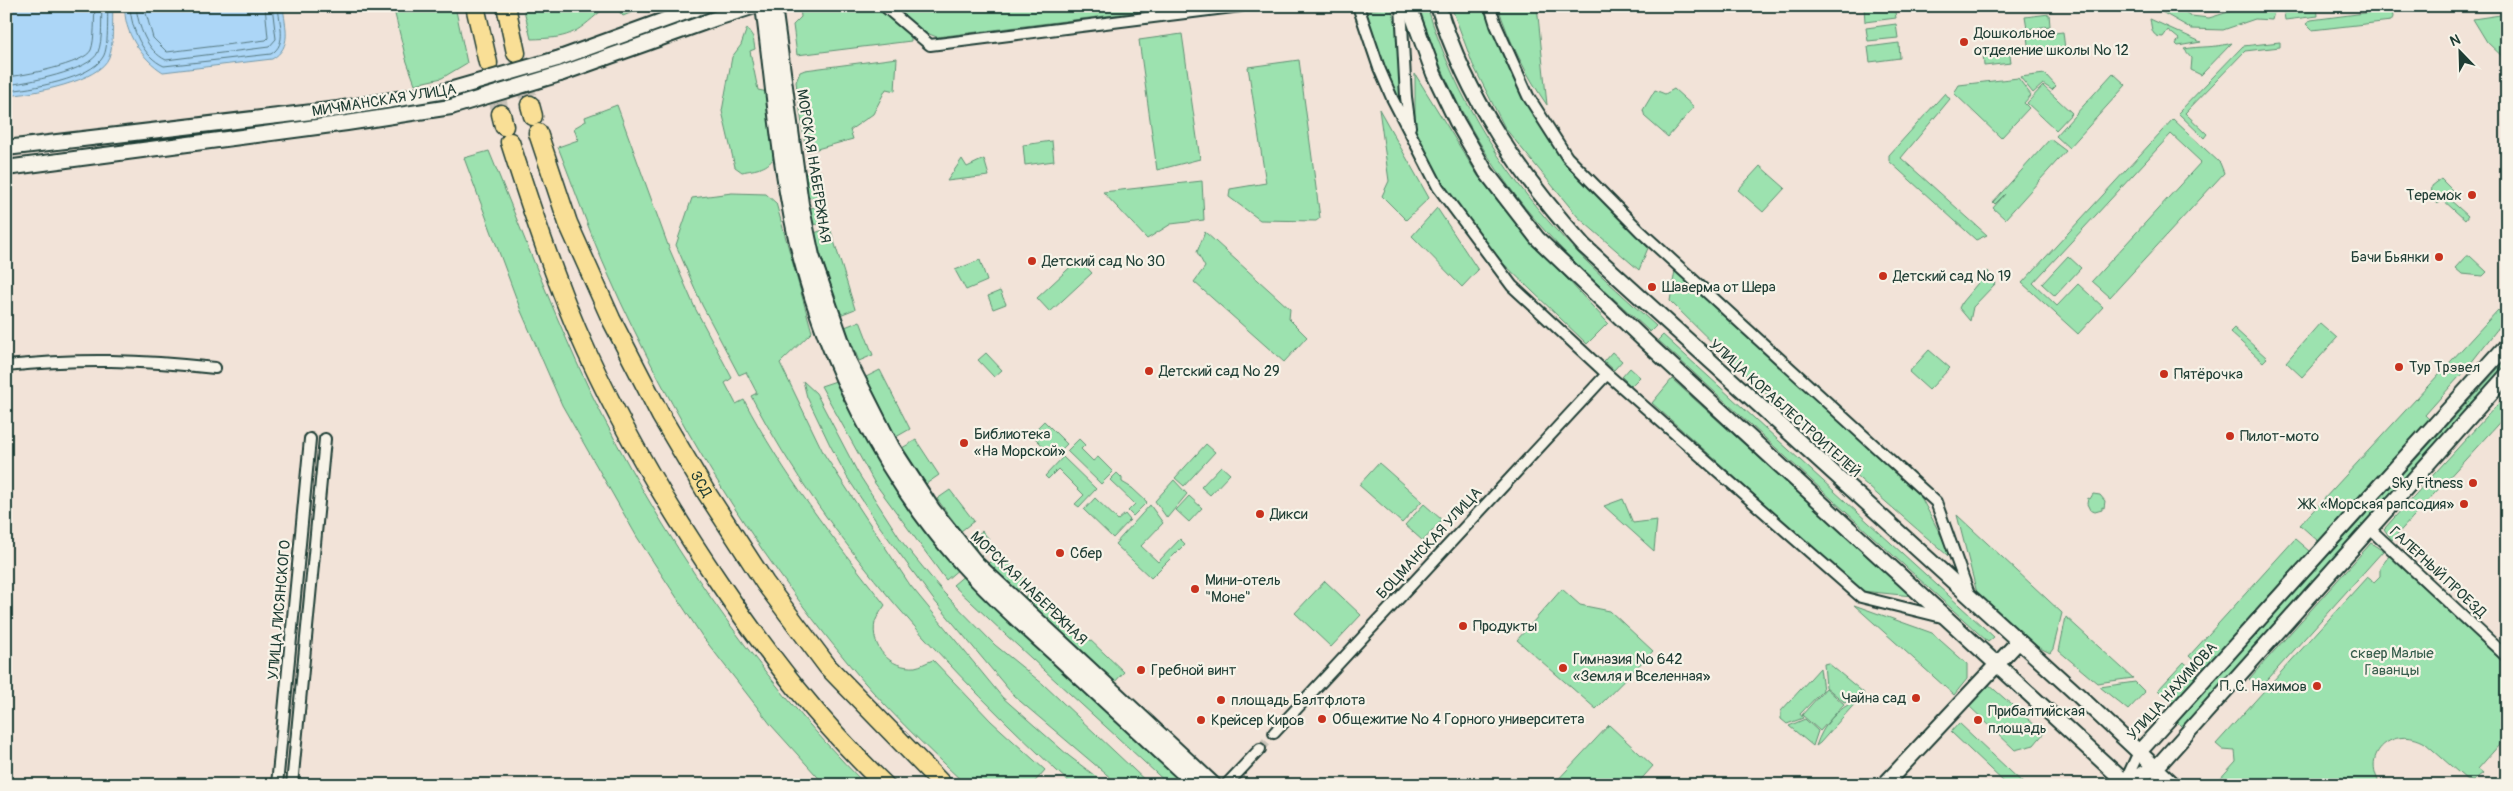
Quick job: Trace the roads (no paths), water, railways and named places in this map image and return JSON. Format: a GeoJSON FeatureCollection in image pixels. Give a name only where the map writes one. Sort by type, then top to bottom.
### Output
{"type":"FeatureCollection","features":[{"type":"Feature","properties":{"kind":"highway"},"geometry":{"type":"LineString","coordinates":[[475,6],[488,63]]}},
{"type":"Feature","properties":{"kind":"highway"},"geometry":{"type":"LineString","coordinates":[[506,6],[516,53]]}},
{"type":"Feature","properties":{"kind":"highway","name":"ЗСД"},"geometry":{"type":"LineString","coordinates":[[534,118],[568,223],[611,319],[661,416],[706,492],[765,583],[828,667],[943,785]]}},
{"type":"Feature","properties":{"kind":"highway"},"geometry":{"type":"LineString","coordinates":[[505,127],[540,233],[578,331],[628,436],[672,514],[796,690],[856,757],[885,785]]}},
{"type":"Feature","properties":{"kind":"main road","name":"МИЧМАНСКАЯ УЛИЦА"},"geometry":{"type":"LineString","coordinates":[[6,148],[338,110],[446,91],[557,59],[703,6]]}},
{"type":"Feature","properties":{"kind":"main road","name":"МИЧМАНСКАЯ УЛИЦА"},"geometry":{"type":"LineString","coordinates":[[6,168],[340,124],[451,106],[560,74],[754,6]]}},
{"type":"Feature","properties":{"kind":"main road","name":"МОРСКАЯ НАБЕРЕЖНАЯ"},"geometry":{"type":"LineString","coordinates":[[763,6],[789,206],[801,259],[835,358],[871,434],[919,510],[968,571],[1196,785]]}},
{"type":"Feature","properties":{"kind":"main road","name":"МОРСКАЯ НАБЕРЕЖНАЯ"},"geometry":{"type":"LineString","coordinates":[[774,6],[801,204],[812,256],[849,362],[892,447],[933,510],[976,563],[1214,785]]}},
{"type":"Feature","properties":{"kind":"main road"},"geometry":{"type":"LineString","coordinates":[[1409,6],[1434,74],[1457,122],[1486,172],[1537,238],[1647,343],[2126,784],[2156,768],[2507,376]]}},
{"type":"Feature","properties":{"kind":"main road","name":"УЛИЦА КОРАБЛЕСТРОИТЕЛЕЙ"},"geometry":{"type":"LineString","coordinates":[[1438,6],[1458,62],[1480,106],[1534,189],[1584,246],[2174,785]]}},
{"type":"Feature","properties":{"kind":"main road","name":"УЛИЦА НАХИМОВА"},"geometry":{"type":"LineString","coordinates":[[2139,752],[2507,345]]}},
{"type":"Feature","properties":{"kind":"main road"},"geometry":{"type":"LineString","coordinates":[[1886,782],[2018,642]]}},
{"type":"Feature","properties":{"kind":"street"},"geometry":{"type":"LineString","coordinates":[[884,6],[930,45],[1241,6]]}},
{"type":"Feature","properties":{"kind":"street"},"geometry":{"type":"LineString","coordinates":[[1358,6],[1379,68],[1411,139],[1442,194],[1512,286],[1607,374],[1861,596],[1950,620]]}},
{"type":"Feature","properties":{"kind":"street"},"geometry":{"type":"LineString","coordinates":[[1401,6],[1406,97],[1411,139]]}},
{"type":"Feature","properties":{"kind":"street"},"geometry":{"type":"LineString","coordinates":[[1490,6],[1496,25],[1528,96],[1567,157],[1640,231],[1936,502],[1971,600]]}},
{"type":"Feature","properties":{"kind":"street"},"geometry":{"type":"LineString","coordinates":[[6,366],[100,359],[215,368]]}},
{"type":"Feature","properties":{"kind":"street","name":"БОЦМАНСКАЯ УЛИЦА"},"geometry":{"type":"LineString","coordinates":[[1274,734],[1607,374]]}},
{"type":"Feature","properties":{"kind":"street","name":"УЛИЦА ЛИСЯНСКОГО"},"geometry":{"type":"LineString","coordinates":[[277,785],[310,438]]}},
{"type":"Feature","properties":{"kind":"street","name":"УЛИЦА ЛИСЯНСКОГО"},"geometry":{"type":"LineString","coordinates":[[292,785],[325,439]]}},
{"type":"Feature","properties":{"kind":"street","name":"ГАЛЕРНЫЙ ПРОЕЗД"},"geometry":{"type":"LineString","coordinates":[[2370,529],[2507,657]]}},
{"type":"Feature","properties":{"kind":"street"},"geometry":{"type":"LineString","coordinates":[[1226,785],[1260,749]]}},
{"type":"Feature","properties":{"kind":"street","name":"УЛИЦА НАХИМОВА"},"geometry":{"type":"LineString","coordinates":[[2126,784],[2139,752]]}},
{"type":"Feature","properties":{"kind":"water"},"geometry":{"type":"Polygon","coordinates":[[[6,6],[113,6],[111,52],[109,57],[103,66],[79,80],[31,93],[6,96],[6,6]]]}},
{"type":"Feature","properties":{"kind":"water"},"geometry":{"type":"Polygon","coordinates":[[[125,6],[283,6],[286,29],[285,42],[283,49],[272,59],[163,72],[148,60],[135,44],[127,25],[125,6]]]}},
{"type":"Feature","properties":{"kind":"tunnel"},"geometry":{"type":"LineString","coordinates":[[516,53],[530,105]]}},
{"type":"Feature","properties":{"kind":"tunnel"},"geometry":{"type":"LineString","coordinates":[[488,63],[501,114]]}},
{"type":"Feature","properties":{"kind":"tunnel"},"geometry":{"type":"LineString","coordinates":[[1260,749],[1274,733]]}},
{"type":"Feature","properties":{"kind":"place","name":"Дошкольное отделение школы № 12"},"geometry":{"type":"Point","coordinates":[1964,42]}},
{"type":"Feature","properties":{"kind":"place","name":"Теремок"},"geometry":{"type":"Point","coordinates":[2472,195]}},
{"type":"Feature","properties":{"kind":"place","name":"Бачи Бьянки"},"geometry":{"type":"Point","coordinates":[2439,257]}},
{"type":"Feature","properties":{"kind":"place","name":"Детский сад № 30"},"geometry":{"type":"Point","coordinates":[1032,261]}},
{"type":"Feature","properties":{"kind":"place","name":"Детский сад № 19"},"geometry":{"type":"Point","coordinates":[1883,276]}},
{"type":"Feature","properties":{"kind":"place","name":"Шаверма от Шера"},"geometry":{"type":"Point","coordinates":[1652,287]}},
{"type":"Feature","properties":{"kind":"place","name":"Тур Трэвел"},"geometry":{"type":"Point","coordinates":[2399,367]}},
{"type":"Feature","properties":{"kind":"place","name":"Детский сад № 29"},"geometry":{"type":"Point","coordinates":[1149,371]}},
{"type":"Feature","properties":{"kind":"place","name":"Пятёрочка"},"geometry":{"type":"Point","coordinates":[2164,374]}},
{"type":"Feature","properties":{"kind":"place","name":"Пилот-мото"},"geometry":{"type":"Point","coordinates":[2230,436]}},
{"type":"Feature","properties":{"kind":"place","name":"Библиотека «На Морской»"},"geometry":{"type":"Point","coordinates":[964,443]}},
{"type":"Feature","properties":{"kind":"place","name":"Sky Fitness"},"geometry":{"type":"Point","coordinates":[2473,483]}},
{"type":"Feature","properties":{"kind":"place","name":"ЖК «Морская рапсодия»"},"geometry":{"type":"Point","coordinates":[2464,504]}},
{"type":"Feature","properties":{"kind":"place","name":"Дикси"},"geometry":{"type":"Point","coordinates":[1260,514]}},
{"type":"Feature","properties":{"kind":"place","name":"Сбер"},"geometry":{"type":"Point","coordinates":[1060,553]}},
{"type":"Feature","properties":{"kind":"place","name":"Мини-отель \"Моне\""},"geometry":{"type":"Point","coordinates":[1195,589]}},
{"type":"Feature","properties":{"kind":"place","name":"Продукты"},"geometry":{"type":"Point","coordinates":[1463,626]}},
{"type":"Feature","properties":{"kind":"place","name":"Гимназия № 642 «Земля и Вселенная»"},"geometry":{"type":"Point","coordinates":[1563,668]}},
{"type":"Feature","properties":{"kind":"place","name":"Гребной винт"},"geometry":{"type":"Point","coordinates":[1141,670]}},
{"type":"Feature","properties":{"kind":"place","name":"П. С. Нахимов"},"geometry":{"type":"Point","coordinates":[2317,686]}},
{"type":"Feature","properties":{"kind":"place","name":"Чайна сад"},"geometry":{"type":"Point","coordinates":[1916,698]}},
{"type":"Feature","properties":{"kind":"place","name":"площадь Балтфлота"},"geometry":{"type":"Point","coordinates":[1221,700]}},
{"type":"Feature","properties":{"kind":"place","name":"Общежитие № 4 Горного университета"},"geometry":{"type":"Point","coordinates":[1322,719]}},
{"type":"Feature","properties":{"kind":"place","name":"Крейсер Киров"},"geometry":{"type":"Point","coordinates":[1201,720]}},
{"type":"Feature","properties":{"kind":"place","name":"Прибалтийская площадь"},"geometry":{"type":"Point","coordinates":[1978,720]}},
{"type":"Feature","properties":{"kind":"park label","name":"сквер Малые Гаванцы"},"geometry":{"type":"Point","coordinates":[2392,662]}}]}
